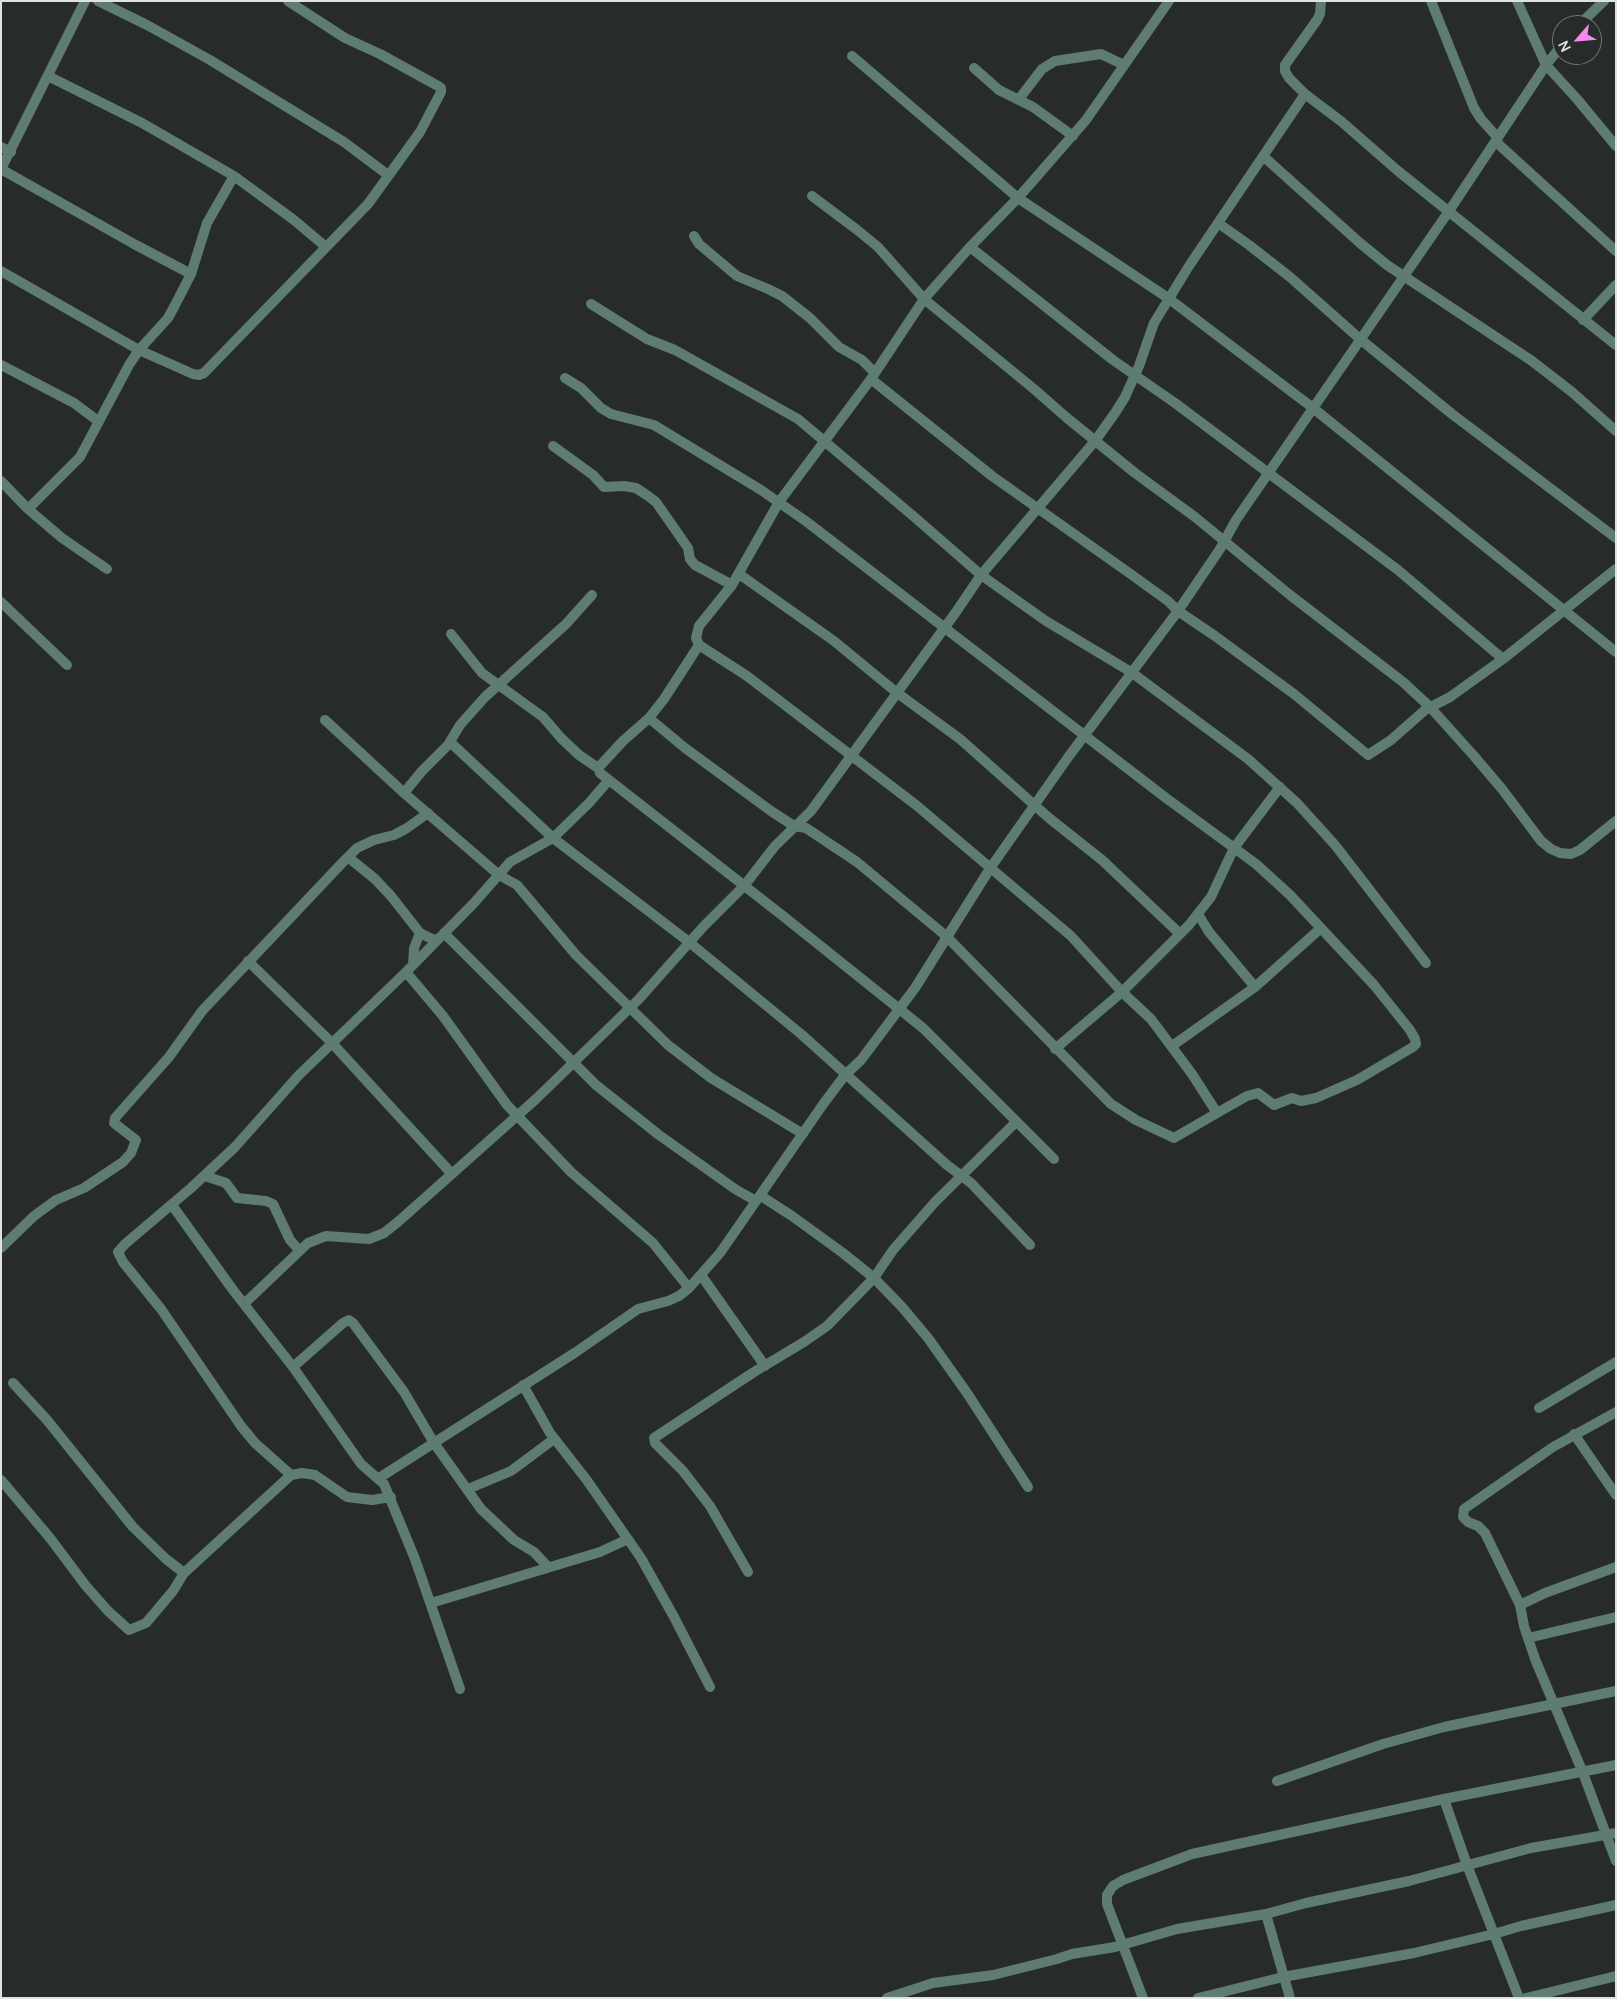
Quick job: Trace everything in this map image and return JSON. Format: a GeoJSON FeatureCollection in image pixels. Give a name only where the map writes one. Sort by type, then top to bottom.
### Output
{"type":"FeatureCollection","features":[{"type":"Feature","properties":{"kind":"street"},"geometry":{"type":"LineString","coordinates":[[85,1],[48,76],[6,150],[1,169],[191,274]]}},
{"type":"Feature","properties":{"kind":"street"},"geometry":{"type":"LineString","coordinates":[[98,1],[147,25],[210,60],[344,142],[388,175]]}},
{"type":"Feature","properties":{"kind":"street"},"geometry":{"type":"LineString","coordinates":[[1,271],[139,350],[193,374],[199,375],[204,373],[368,204],[420,132],[441,88],[380,54],[345,38],[288,1]]}},
{"type":"Feature","properties":{"kind":"street"},"geometry":{"type":"LineString","coordinates":[[1169,1],[1073,136],[924,299],[873,376],[779,502],[732,585],[699,626],[696,638],[699,645],[747,676],[916,805],[1072,936],[1122,992],[1151,1019],[1172,1046],[1217,1113]]}},
{"type":"Feature","properties":{"kind":"street"},"geometry":{"type":"LineString","coordinates":[[1321,1],[1320,14],[1317,20],[1285,65],[1284,71],[1288,78],[1398,171],[1616,344]]}},
{"type":"Feature","properties":{"kind":"street"},"geometry":{"type":"LineString","coordinates":[[1431,1],[1474,108],[1481,119],[1497,140],[1616,251]]}},
{"type":"Feature","properties":{"kind":"street"},"geometry":{"type":"LineString","coordinates":[[1517,1],[1546,65],[1616,146]]}},
{"type":"Feature","properties":{"kind":"street"},"geometry":{"type":"LineString","coordinates":[[1590,15],[1604,1]]}},
{"type":"Feature","properties":{"kind":"street"},"geometry":{"type":"LineString","coordinates":[[1019,99],[1042,69],[1054,61],[1101,54],[1124,66]]}},
{"type":"Feature","properties":{"kind":"street"},"geometry":{"type":"LineString","coordinates":[[852,56],[1018,198],[1168,298],[1312,408],[1616,652]]}},
{"type":"Feature","properties":{"kind":"street"},"geometry":{"type":"LineString","coordinates":[[379,1478],[638,1309],[668,1301],[689,1288],[739,1230],[758,1198],[803,1134],[846,1075],[861,1060],[898,1008],[915,988],[991,867],[1034,806],[1131,672],[1178,611],[1224,542],[1236,520],[1449,211],[1474,171],[1552,58]]}},
{"type":"Feature","properties":{"kind":"street"},"geometry":{"type":"LineString","coordinates":[[974,68],[999,90],[1019,99],[1073,136]]}},
{"type":"Feature","properties":{"kind":"street"},"geometry":{"type":"LineString","coordinates":[[48,76],[142,123],[234,176],[294,220],[326,247]]}},
{"type":"Feature","properties":{"kind":"street"},"geometry":{"type":"LineString","coordinates":[[245,1304],[296,1256],[299,1250],[308,1242],[326,1236],[370,1239],[384,1233],[518,1115],[629,1008],[689,942],[744,886],[774,846],[811,811],[945,627],[980,575],[1095,442],[1125,397],[1154,323],[1168,298],[1305,94]]}},
{"type":"Feature","properties":{"kind":"street"},"geometry":{"type":"LineString","coordinates":[[1263,156],[1387,265],[1532,361],[1572,392],[1616,431]]}},
{"type":"Feature","properties":{"kind":"street"},"geometry":{"type":"LineString","coordinates":[[28,509],[80,457],[98,421],[139,350],[168,318],[191,274],[207,223],[234,176]]}},
{"type":"Feature","properties":{"kind":"street"},"geometry":{"type":"LineString","coordinates":[[812,196],[878,247],[924,299],[1034,389],[1095,442],[1195,517],[1290,595],[1384,667],[1430,707],[1487,771],[1541,841],[1551,849],[1560,853],[1571,854],[1580,850],[1616,820]]}},
{"type":"Feature","properties":{"kind":"street"},"geometry":{"type":"LineString","coordinates":[[1218,223],[1290,277],[1360,339],[1474,431],[1616,538]]}},
{"type":"Feature","properties":{"kind":"street"},"geometry":{"type":"LineString","coordinates":[[694,236],[699,244],[737,276],[782,296],[810,318],[839,346],[862,360],[873,376],[956,448],[1037,508],[1132,574],[1168,601],[1178,611],[1294,694],[1368,755],[1391,740],[1418,715],[1450,697],[1503,659],[1616,568]]}},
{"type":"Feature","properties":{"kind":"street"},"geometry":{"type":"LineString","coordinates":[[970,247],[1134,376],[1175,403],[1416,584],[1503,659]]}},
{"type":"Feature","properties":{"kind":"street"},"geometry":{"type":"LineString","coordinates":[[1584,320],[1616,285]]}},
{"type":"Feature","properties":{"kind":"street"},"geometry":{"type":"LineString","coordinates":[[591,304],[647,338],[675,350],[798,419],[980,575],[1046,621],[1131,672],[1248,759],[1297,802],[1335,845],[1426,963]]}},
{"type":"Feature","properties":{"kind":"street"},"geometry":{"type":"LineString","coordinates":[[1,365],[74,403],[98,421]]}},
{"type":"Feature","properties":{"kind":"street"},"geometry":{"type":"LineString","coordinates":[[565,378],[581,388],[601,408],[611,414],[654,425],[779,502],[1274,879],[1380,992],[1410,1030],[1416,1044],[1357,1080],[1316,1098],[1301,1101],[1292,1098],[1274,1105],[1258,1093],[1247,1096],[1179,1137],[1170,1137],[1136,1120],[1111,1104],[967,956],[946,936],[857,862],[806,828],[794,826],[713,769],[649,718]]}},
{"type":"Feature","properties":{"kind":"street"},"geometry":{"type":"LineString","coordinates":[[553,446],[594,475],[604,487],[624,486],[636,488],[656,502],[688,548],[690,559],[695,564],[732,585]]}},
{"type":"Feature","properties":{"kind":"street"},"geometry":{"type":"LineString","coordinates":[[1,481],[28,509],[62,538],[107,569]]}},
{"type":"Feature","properties":{"kind":"street"},"geometry":{"type":"LineString","coordinates":[[739,574],[834,641],[896,692],[960,739],[1034,806],[1102,860],[1179,933]]}},
{"type":"Feature","properties":{"kind":"street"},"geometry":{"type":"LineString","coordinates":[[404,793],[450,742],[460,725],[485,697],[566,624],[592,595]]}},
{"type":"Feature","properties":{"kind":"street"},"geometry":{"type":"LineString","coordinates":[[1,602],[67,665]]}},
{"type":"Feature","properties":{"kind":"street"},"geometry":{"type":"LineString","coordinates":[[451,634],[482,673],[543,717],[579,755],[598,768],[600,773],[898,1008],[942,1046],[1054,1159]]}},
{"type":"Feature","properties":{"kind":"street"},"geometry":{"type":"LineString","coordinates":[[598,768],[623,741],[649,718],[682,675],[699,645]]}},
{"type":"Feature","properties":{"kind":"street"},"geometry":{"type":"LineString","coordinates":[[325,720],[404,793],[499,874],[517,886],[576,955],[668,1045],[711,1078],[803,1134]]}},
{"type":"Feature","properties":{"kind":"street"},"geometry":{"type":"LineString","coordinates":[[450,742],[553,838],[689,942],[776,1012],[986,1198],[1004,1219],[1030,1244]]}},
{"type":"Feature","properties":{"kind":"street"},"geometry":{"type":"LineString","coordinates":[[291,1475],[255,1443],[241,1426],[118,1252],[205,1176],[254,1127],[299,1075],[409,969],[510,862],[553,838],[589,803],[609,780]]}},
{"type":"Feature","properties":{"kind":"street"},"geometry":{"type":"LineString","coordinates":[[1056,1049],[1122,992],[1198,914],[1210,897],[1234,848],[1280,787]]}},
{"type":"Feature","properties":{"kind":"street"},"geometry":{"type":"LineString","coordinates":[[1,1248],[34,1216],[56,1200],[84,1188],[123,1162],[131,1153],[136,1140],[114,1123],[115,1118],[169,1057],[202,1011],[348,857],[366,843],[394,835],[408,828],[428,813]]}},
{"type":"Feature","properties":{"kind":"street"},"geometry":{"type":"LineString","coordinates":[[348,857],[375,879],[420,933],[432,939],[441,936]]}},
{"type":"Feature","properties":{"kind":"street"},"geometry":{"type":"LineString","coordinates":[[1198,914],[1210,932],[1255,987]]}},
{"type":"Feature","properties":{"kind":"street"},"geometry":{"type":"LineString","coordinates":[[1172,1046],[1255,987],[1321,928]]}},
{"type":"Feature","properties":{"kind":"street"},"geometry":{"type":"LineString","coordinates":[[420,933],[409,969],[507,1105],[571,1172],[653,1242],[689,1288]]}},
{"type":"Feature","properties":{"kind":"street"},"geometry":{"type":"LineString","coordinates":[[441,936],[572,1063],[618,1103],[728,1184],[792,1216],[874,1278],[928,1338],[967,1393],[1028,1487]]}},
{"type":"Feature","properties":{"kind":"street"},"geometry":{"type":"LineString","coordinates":[[248,961],[332,1043],[451,1173]]}},
{"type":"Feature","properties":{"kind":"street"},"geometry":{"type":"LineString","coordinates":[[748,1572],[710,1506],[683,1471],[654,1439],[655,1436],[827,1326],[874,1278],[909,1231],[960,1175],[1016,1122]]}},
{"type":"Feature","properties":{"kind":"street"},"geometry":{"type":"LineString","coordinates":[[205,1176],[226,1183],[237,1198],[272,1204],[290,1240],[299,1250]]}},
{"type":"Feature","properties":{"kind":"street"},"geometry":{"type":"LineString","coordinates":[[172,1205],[293,1366],[361,1464],[371,1474],[379,1478],[391,1497],[431,1603],[460,1689]]}},
{"type":"Feature","properties":{"kind":"street"},"geometry":{"type":"LineString","coordinates":[[701,1275],[765,1366]]}},
{"type":"Feature","properties":{"kind":"street"},"geometry":{"type":"LineString","coordinates":[[293,1366],[349,1320],[360,1330],[404,1392],[434,1443],[481,1509],[520,1545],[534,1552],[548,1567]]}},
{"type":"Feature","properties":{"kind":"street"},"geometry":{"type":"LineString","coordinates":[[1539,1408],[1616,1362]]}},
{"type":"Feature","properties":{"kind":"street"},"geometry":{"type":"LineString","coordinates":[[13,1384],[94,1477],[133,1527],[184,1574]]}},
{"type":"Feature","properties":{"kind":"street"},"geometry":{"type":"LineString","coordinates":[[523,1385],[554,1438],[570,1457],[628,1539],[666,1602],[710,1687]]}},
{"type":"Feature","properties":{"kind":"street"},"geometry":{"type":"LineString","coordinates":[[1616,1412],[1574,1434],[1479,1497],[1462,1512],[1468,1522],[1478,1526],[1485,1533],[1520,1605],[1520,1614],[1528,1638],[1553,1704],[1610,1834],[1616,1861]]}},
{"type":"Feature","properties":{"kind":"street"},"geometry":{"type":"LineString","coordinates":[[1574,1434],[1616,1495]]}},
{"type":"Feature","properties":{"kind":"street"},"geometry":{"type":"LineString","coordinates":[[468,1489],[511,1471],[554,1438]]}},
{"type":"Feature","properties":{"kind":"street"},"geometry":{"type":"LineString","coordinates":[[1,1480],[50,1538],[86,1586],[129,1630],[146,1623],[155,1614],[184,1574],[291,1475],[315,1475],[347,1497],[372,1500],[391,1497]]}},
{"type":"Feature","properties":{"kind":"street"},"geometry":{"type":"LineString","coordinates":[[431,1603],[600,1552],[628,1539]]}},
{"type":"Feature","properties":{"kind":"street"},"geometry":{"type":"LineString","coordinates":[[1520,1605],[1545,1593],[1616,1567]]}},
{"type":"Feature","properties":{"kind":"street"},"geometry":{"type":"LineString","coordinates":[[1528,1638],[1616,1617]]}},
{"type":"Feature","properties":{"kind":"street"},"geometry":{"type":"LineString","coordinates":[[1277,1780],[1383,1744],[1444,1727],[1616,1691]]}},
{"type":"Feature","properties":{"kind":"street"},"geometry":{"type":"LineString","coordinates":[[1143,1998],[1107,1904],[1107,1894],[1113,1886],[1123,1880],[1192,1854],[1616,1765]]}},
{"type":"Feature","properties":{"kind":"street"},"geometry":{"type":"LineString","coordinates":[[1444,1800],[1467,1865],[1519,1998]]}},
{"type":"Feature","properties":{"kind":"street"},"geometry":{"type":"LineString","coordinates":[[887,1998],[933,1984],[993,1975],[1072,1954],[1108,1948],[1176,1929],[1266,1914],[1315,1901],[1409,1881],[1530,1848],[1610,1834]]}},
{"type":"Feature","properties":{"kind":"street"},"geometry":{"type":"LineString","coordinates":[[1198,1998],[1283,1977],[1376,1961],[1616,1905]]}},
{"type":"Feature","properties":{"kind":"street"},"geometry":{"type":"LineString","coordinates":[[1266,1914],[1290,1998]]}},
{"type":"Feature","properties":{"kind":"street"},"geometry":{"type":"LineString","coordinates":[[1526,1998],[1616,1976]]}}]}
